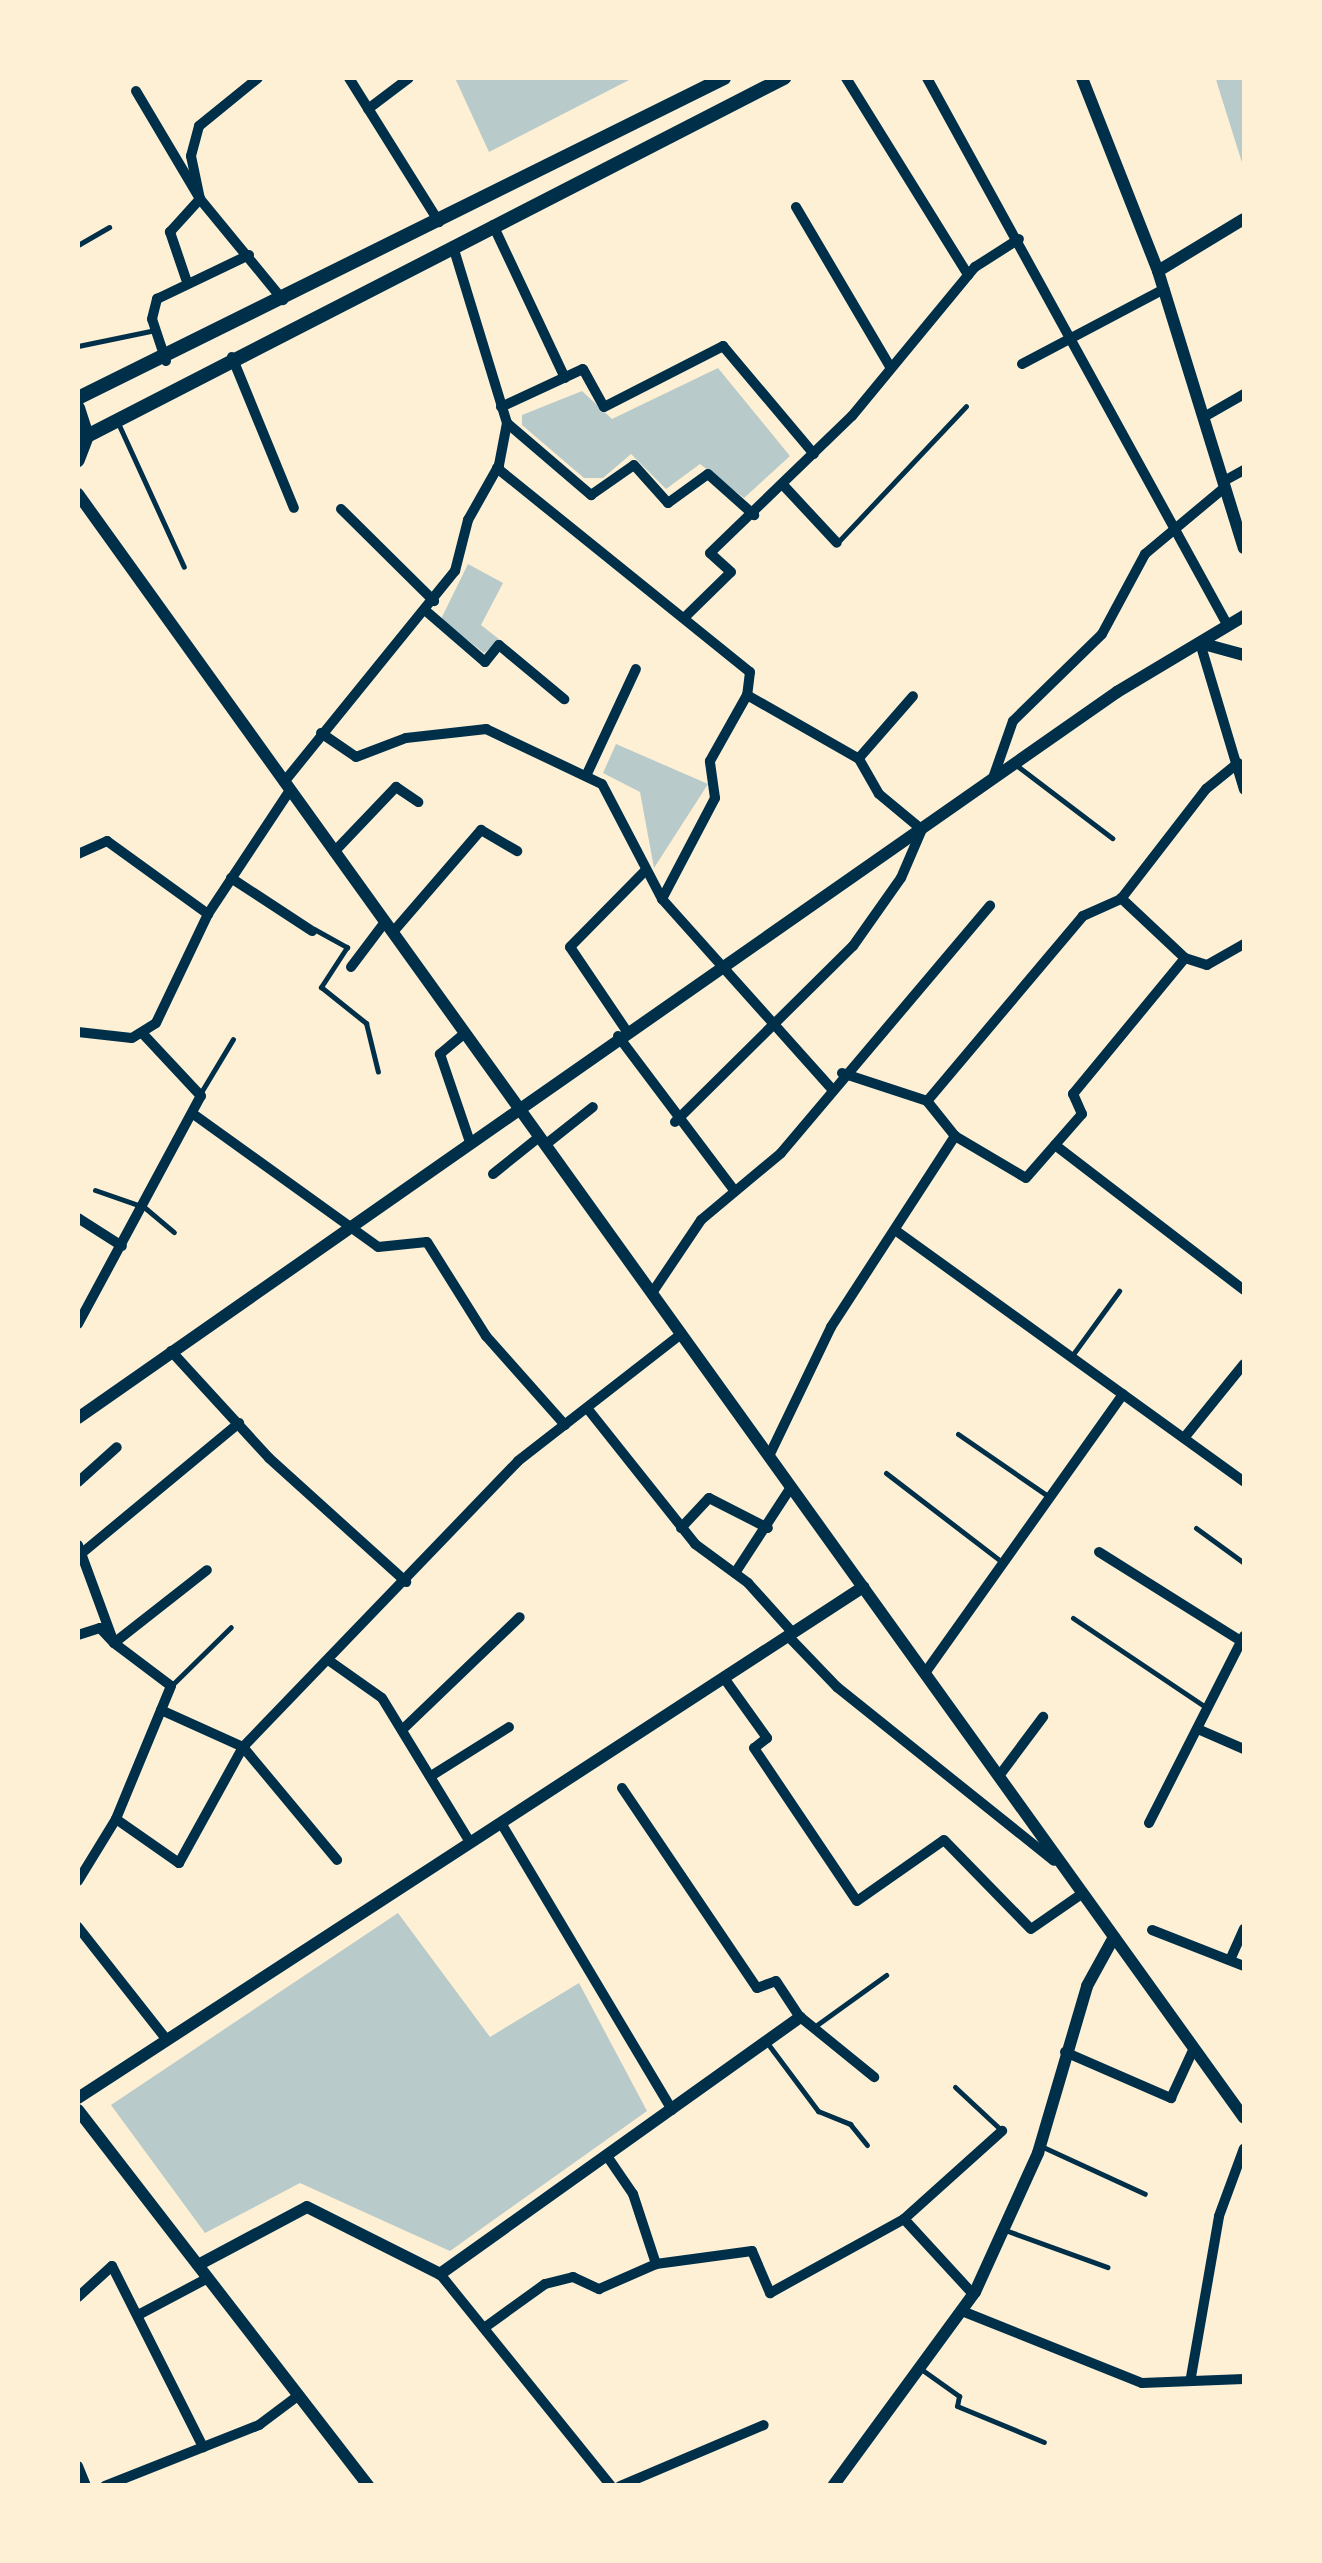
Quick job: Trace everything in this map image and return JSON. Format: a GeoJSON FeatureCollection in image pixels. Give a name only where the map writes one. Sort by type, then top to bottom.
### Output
{"type":"FeatureCollection","features":[{"type":"Feature","properties":{"kind":"main road"},"geometry":{"type":"LineString","coordinates":[[78,398],[166,361],[724,78]]}},
{"type":"Feature","properties":{"kind":"main road"},"geometry":{"type":"LineString","coordinates":[[78,460],[87,436],[114,416],[784,78]]}},
{"type":"Feature","properties":{"kind":"main road"},"geometry":{"type":"LineString","coordinates":[[681,100],[695,122]]}},
{"type":"Feature","properties":{"kind":"main road"},"geometry":{"type":"LineString","coordinates":[[439,222],[452,246]]}},
{"type":"Feature","properties":{"kind":"main road"},"geometry":{"type":"LineString","coordinates":[[357,264],[369,287]]}},
{"type":"Feature","properties":{"kind":"main road"},"geometry":{"type":"LineString","coordinates":[[78,408],[87,436]]}},
{"type":"Feature","properties":{"kind":"street"},"geometry":{"type":"LineString","coordinates":[[200,198],[190,156],[199,126],[258,78]]}},
{"type":"Feature","properties":{"kind":"street"},"geometry":{"type":"LineString","coordinates":[[349,78],[439,222]]}},
{"type":"Feature","properties":{"kind":"street"},"geometry":{"type":"LineString","coordinates":[[368,110],[409,78]]}},
{"type":"Feature","properties":{"kind":"street"},"geometry":{"type":"LineString","coordinates":[[846,78],[968,275]]}},
{"type":"Feature","properties":{"kind":"street"},"geometry":{"type":"LineString","coordinates":[[928,78],[1228,626]]}},
{"type":"Feature","properties":{"kind":"street"},"geometry":{"type":"LineString","coordinates":[[1082,78],[1158,271],[1243,539]]}},
{"type":"Feature","properties":{"kind":"street"},"geometry":{"type":"LineString","coordinates":[[136,91],[200,198],[283,300]]}},
{"type":"Feature","properties":{"kind":"street"},"geometry":{"type":"LineString","coordinates":[[186,278],[170,232],[200,198]]}},
{"type":"Feature","properties":{"kind":"street"},"geometry":{"type":"LineString","coordinates":[[796,207],[892,368]]}},
{"type":"Feature","properties":{"kind":"street"},"geometry":{"type":"LineString","coordinates":[[1158,271],[1244,219]]}},
{"type":"Feature","properties":{"kind":"street"},"geometry":{"type":"LineString","coordinates":[[493,225],[565,378]]}},
{"type":"Feature","properties":{"kind":"street"},"geometry":{"type":"LineString","coordinates":[[685,617],[731,572],[710,553],[785,487],[892,368],[968,275],[1019,238]]}},
{"type":"Feature","properties":{"kind":"street"},"geometry":{"type":"LineString","coordinates":[[452,246],[507,423],[591,496],[634,464],[668,502],[708,474],[754,514]]}},
{"type":"Feature","properties":{"kind":"street"},"geometry":{"type":"LineString","coordinates":[[166,361],[155,330],[157,298],[186,278],[220,274],[248,255]]}},
{"type":"Feature","properties":{"kind":"street"},"geometry":{"type":"LineString","coordinates":[[1022,364],[1164,290]]}},
{"type":"Feature","properties":{"kind":"street"},"geometry":{"type":"LineString","coordinates":[[501,407],[584,368],[604,408],[722,346],[814,454]]}},
{"type":"Feature","properties":{"kind":"street"},"geometry":{"type":"LineString","coordinates":[[232,356],[294,508]]}},
{"type":"Feature","properties":{"kind":"street"},"geometry":{"type":"LineString","coordinates":[[1204,417],[1244,394]]}},
{"type":"Feature","properties":{"kind":"street"},"geometry":{"type":"LineString","coordinates":[[142,1033],[163,1012],[208,914],[321,733],[434,601],[498,468],[507,423]]}},
{"type":"Feature","properties":{"kind":"street"},"geometry":{"type":"LineString","coordinates":[[498,468],[750,672],[747,695],[710,761],[715,798],[662,900]]}},
{"type":"Feature","properties":{"kind":"street"},"geometry":{"type":"LineString","coordinates":[[993,778],[1014,721],[1102,634],[1170,526],[1244,470]]}},
{"type":"Feature","properties":{"kind":"street"},"geometry":{"type":"LineString","coordinates":[[785,487],[837,543]]}},
{"type":"Feature","properties":{"kind":"street"},"geometry":{"type":"LineString","coordinates":[[78,494],[1244,2118]]}},
{"type":"Feature","properties":{"kind":"street"},"geometry":{"type":"LineString","coordinates":[[340,509],[434,601]]}},
{"type":"Feature","properties":{"kind":"street"},"geometry":{"type":"LineString","coordinates":[[426,611],[485,662],[500,645],[564,699]]}},
{"type":"Feature","properties":{"kind":"street"},"geometry":{"type":"LineString","coordinates":[[78,1418],[718,966],[1014,764],[1244,616]]}},
{"type":"Feature","properties":{"kind":"street"},"geometry":{"type":"LineString","coordinates":[[1200,643],[1244,655]]}},
{"type":"Feature","properties":{"kind":"street"},"geometry":{"type":"LineString","coordinates":[[1200,643],[1244,790]]}},
{"type":"Feature","properties":{"kind":"street"},"geometry":{"type":"LineString","coordinates":[[586,776],[636,669]]}},
{"type":"Feature","properties":{"kind":"street"},"geometry":{"type":"LineString","coordinates":[[747,695],[858,758],[879,794],[922,827]]}},
{"type":"Feature","properties":{"kind":"street"},"geometry":{"type":"LineString","coordinates":[[858,758],[913,696]]}},
{"type":"Feature","properties":{"kind":"street"},"geometry":{"type":"LineString","coordinates":[[321,733],[356,757],[406,738],[486,729],[586,776],[617,799],[662,900],[774,1030],[830,1086]]}},
{"type":"Feature","properties":{"kind":"street"},"geometry":{"type":"LineString","coordinates":[[928,1101],[1082,916],[1121,898],[1206,789],[1238,764]]}},
{"type":"Feature","properties":{"kind":"street"},"geometry":{"type":"LineString","coordinates":[[334,852],[396,786],[418,802]]}},
{"type":"Feature","properties":{"kind":"street"},"geometry":{"type":"LineString","coordinates":[[675,1122],[774,1030],[852,946],[901,878],[922,827]]}},
{"type":"Feature","properties":{"kind":"street"},"geometry":{"type":"LineString","coordinates":[[351,967],[481,830],[517,851]]}},
{"type":"Feature","properties":{"kind":"street"},"geometry":{"type":"LineString","coordinates":[[78,854],[106,841],[208,914]]}},
{"type":"Feature","properties":{"kind":"street"},"geometry":{"type":"LineString","coordinates":[[646,871],[570,946],[675,1122],[734,1190]]}},
{"type":"Feature","properties":{"kind":"street"},"geometry":{"type":"LineString","coordinates":[[232,878],[312,931]]}},
{"type":"Feature","properties":{"kind":"street"},"geometry":{"type":"LineString","coordinates":[[1121,898],[1184,958],[1208,965],[1244,944]]}},
{"type":"Feature","properties":{"kind":"street"},"geometry":{"type":"LineString","coordinates":[[652,1294],[701,1220],[789,1144],[830,1086],[990,906]]}},
{"type":"Feature","properties":{"kind":"street"},"geometry":{"type":"LineString","coordinates":[[842,1072],[928,1101],[955,1136],[1026,1178],[1082,1114],[1073,1094],[1184,958]]}},
{"type":"Feature","properties":{"kind":"street"},"geometry":{"type":"LineString","coordinates":[[78,1032],[142,1033],[200,1094],[196,1116],[78,1324]]}},
{"type":"Feature","properties":{"kind":"street"},"geometry":{"type":"LineString","coordinates":[[465,1034],[440,1054],[470,1139]]}},
{"type":"Feature","properties":{"kind":"street"},"geometry":{"type":"LineString","coordinates":[[493,1174],[593,1107]]}},
{"type":"Feature","properties":{"kind":"street"},"geometry":{"type":"LineString","coordinates":[[196,1116],[393,1252],[427,1242],[486,1336],[564,1425]]}},
{"type":"Feature","properties":{"kind":"street"},"geometry":{"type":"LineString","coordinates":[[769,1456],[831,1327],[955,1136]]}},
{"type":"Feature","properties":{"kind":"street"},"geometry":{"type":"LineString","coordinates":[[1054,1146],[1244,1290]]}},
{"type":"Feature","properties":{"kind":"street"},"geometry":{"type":"LineString","coordinates":[[78,1218],[122,1246]]}},
{"type":"Feature","properties":{"kind":"street"},"geometry":{"type":"LineString","coordinates":[[895,1230],[1244,1482]]}},
{"type":"Feature","properties":{"kind":"street"},"geometry":{"type":"LineString","coordinates":[[116,1819],[180,1863],[244,1747],[564,1425],[681,1334]]}},
{"type":"Feature","properties":{"kind":"street"},"geometry":{"type":"LineString","coordinates":[[171,1351],[239,1424],[406,1582]]}},
{"type":"Feature","properties":{"kind":"street"},"geometry":{"type":"LineString","coordinates":[[1184,1438],[1244,1364]]}},
{"type":"Feature","properties":{"kind":"street"},"geometry":{"type":"LineString","coordinates":[[924,1672],[1123,1394]]}},
{"type":"Feature","properties":{"kind":"street"},"geometry":{"type":"LineString","coordinates":[[587,1408],[682,1528],[736,1573],[836,1687],[1070,1875]]}},
{"type":"Feature","properties":{"kind":"street"},"geometry":{"type":"LineString","coordinates":[[114,1643],[80,1549],[239,1424]]}},
{"type":"Feature","properties":{"kind":"street"},"geometry":{"type":"LineString","coordinates":[[78,1482],[117,1446]]}},
{"type":"Feature","properties":{"kind":"street"},"geometry":{"type":"LineString","coordinates":[[736,1573],[791,1487]]}},
{"type":"Feature","properties":{"kind":"street"},"geometry":{"type":"LineString","coordinates":[[682,1528],[709,1498],[768,1528]]}},
{"type":"Feature","properties":{"kind":"street"},"geometry":{"type":"LineString","coordinates":[[1098,1552],[1244,1640],[1149,1823]]}},
{"type":"Feature","properties":{"kind":"street"},"geometry":{"type":"LineString","coordinates":[[114,1643],[206,1570]]}},
{"type":"Feature","properties":{"kind":"street"},"geometry":{"type":"LineString","coordinates":[[78,2098],[863,1588]]}},
{"type":"Feature","properties":{"kind":"street"},"geometry":{"type":"LineString","coordinates":[[402,1730],[520,1617]]}},
{"type":"Feature","properties":{"kind":"street"},"geometry":{"type":"LineString","coordinates":[[78,1634],[100,1628],[171,1686],[116,1819],[78,1881]]}},
{"type":"Feature","properties":{"kind":"street"},"geometry":{"type":"LineString","coordinates":[[331,1662],[356,1672],[402,1730],[470,1842]]}},
{"type":"Feature","properties":{"kind":"street"},"geometry":{"type":"LineString","coordinates":[[724,1678],[767,1738],[754,1748],[858,1901],[944,1840],[1031,1929],[1083,1894]]}},
{"type":"Feature","properties":{"kind":"street"},"geometry":{"type":"LineString","coordinates":[[161,1710],[244,1747],[337,1860]]}},
{"type":"Feature","properties":{"kind":"street"},"geometry":{"type":"LineString","coordinates":[[999,1776],[1044,1717]]}},
{"type":"Feature","properties":{"kind":"street"},"geometry":{"type":"LineString","coordinates":[[430,1776],[509,1727]]}},
{"type":"Feature","properties":{"kind":"street"},"geometry":{"type":"LineString","coordinates":[[1200,1730],[1244,1749]]}},
{"type":"Feature","properties":{"kind":"street"},"geometry":{"type":"LineString","coordinates":[[622,1788],[757,1988],[776,1981],[800,2017],[874,2077]]}},
{"type":"Feature","properties":{"kind":"street"},"geometry":{"type":"LineString","coordinates":[[501,1822],[672,2110]]}},
{"type":"Feature","properties":{"kind":"street"},"geometry":{"type":"LineString","coordinates":[[78,1927],[167,2040]]}},
{"type":"Feature","properties":{"kind":"street"},"geometry":{"type":"LineString","coordinates":[[1230,1960],[1244,1929]]}},
{"type":"Feature","properties":{"kind":"street"},"geometry":{"type":"LineString","coordinates":[[1152,1930],[1244,1966]]}},
{"type":"Feature","properties":{"kind":"street"},"geometry":{"type":"LineString","coordinates":[[833,2486],[974,2294],[1006,2230],[1040,2146],[1065,2052],[1114,1937]]}},
{"type":"Feature","properties":{"kind":"street"},"geometry":{"type":"LineString","coordinates":[[440,2274],[800,2017]]}},
{"type":"Feature","properties":{"kind":"street"},"geometry":{"type":"LineString","coordinates":[[1065,2052],[1170,2098],[1194,2048]]}},
{"type":"Feature","properties":{"kind":"street"},"geometry":{"type":"LineString","coordinates":[[78,2110],[370,2486]]}},
{"type":"Feature","properties":{"kind":"street"},"geometry":{"type":"LineString","coordinates":[[484,2328],[545,2284],[573,2276],[599,2289],[656,2264],[752,2251],[770,2294],[904,2219],[1002,2131]]}},
{"type":"Feature","properties":{"kind":"street"},"geometry":{"type":"LineString","coordinates":[[1191,2377],[1219,2216],[1244,2148]]}},
{"type":"Feature","properties":{"kind":"street"},"geometry":{"type":"LineString","coordinates":[[607,2156],[634,2194],[656,2264]]}},
{"type":"Feature","properties":{"kind":"street"},"geometry":{"type":"LineString","coordinates":[[198,2265],[307,2207],[440,2274],[611,2486]]}},
{"type":"Feature","properties":{"kind":"street"},"geometry":{"type":"LineString","coordinates":[[904,2219],[974,2294]]}},
{"type":"Feature","properties":{"kind":"street"},"geometry":{"type":"LineString","coordinates":[[78,2297],[112,2266],[140,2314],[203,2447]]}},
{"type":"Feature","properties":{"kind":"street"},"geometry":{"type":"LineString","coordinates":[[140,2314],[208,2278]]}},
{"type":"Feature","properties":{"kind":"street"},"geometry":{"type":"LineString","coordinates":[[962,2311],[1142,2382],[1174,2386],[1191,2377],[1244,2379]]}},
{"type":"Feature","properties":{"kind":"street"},"geometry":{"type":"LineString","coordinates":[[105,2486],[260,2425],[299,2395]]}},
{"type":"Feature","properties":{"kind":"street"},"geometry":{"type":"LineString","coordinates":[[620,2486],[764,2425]]}},
{"type":"Feature","properties":{"kind":"street"},"geometry":{"type":"LineString","coordinates":[[78,2466],[86,2486]]}},
{"type":"Feature","properties":{"kind":"lane"},"geometry":{"type":"LineString","coordinates":[[78,245],[109,227]]}},
{"type":"Feature","properties":{"kind":"lane"},"geometry":{"type":"LineString","coordinates":[[78,346],[155,330]]}},
{"type":"Feature","properties":{"kind":"lane"},"geometry":{"type":"LineString","coordinates":[[837,543],[966,406]]}},
{"type":"Feature","properties":{"kind":"lane"},"geometry":{"type":"LineString","coordinates":[[114,416],[184,567]]}},
{"type":"Feature","properties":{"kind":"lane"},"geometry":{"type":"LineString","coordinates":[[1014,764],[1112,838]]}},
{"type":"Feature","properties":{"kind":"lane"},"geometry":{"type":"LineString","coordinates":[[312,931],[347,948],[321,987],[366,1024],[378,1072]]}},
{"type":"Feature","properties":{"kind":"lane"},"geometry":{"type":"LineString","coordinates":[[200,1094],[233,1038]]}},
{"type":"Feature","properties":{"kind":"lane"},"geometry":{"type":"LineString","coordinates":[[95,1190],[144,1206],[174,1232]]}},
{"type":"Feature","properties":{"kind":"lane"},"geometry":{"type":"LineString","coordinates":[[1071,1357],[1119,1291]]}},
{"type":"Feature","properties":{"kind":"lane"},"geometry":{"type":"LineString","coordinates":[[958,1434],[1050,1498]]}},
{"type":"Feature","properties":{"kind":"lane"},"geometry":{"type":"LineString","coordinates":[[886,1473],[1004,1564]]}},
{"type":"Feature","properties":{"kind":"lane"},"geometry":{"type":"LineString","coordinates":[[1196,1528],[1244,1563]]}},
{"type":"Feature","properties":{"kind":"lane"},"geometry":{"type":"LineString","coordinates":[[1073,1618],[1209,1710]]}},
{"type":"Feature","properties":{"kind":"lane"},"geometry":{"type":"LineString","coordinates":[[171,1686],[231,1626]]}},
{"type":"Feature","properties":{"kind":"lane"},"geometry":{"type":"LineString","coordinates":[[814,2026],[886,1975]]}},
{"type":"Feature","properties":{"kind":"lane"},"geometry":{"type":"LineString","coordinates":[[766,2041],[818,2110],[850,2124],[868,2145]]}},
{"type":"Feature","properties":{"kind":"lane"},"geometry":{"type":"LineString","coordinates":[[956,2087],[1002,2131]]}},
{"type":"Feature","properties":{"kind":"lane"},"geometry":{"type":"LineString","coordinates":[[1040,2146],[1145,2194]]}},
{"type":"Feature","properties":{"kind":"lane"},"geometry":{"type":"LineString","coordinates":[[1006,2230],[1108,2267]]}},
{"type":"Feature","properties":{"kind":"lane"},"geometry":{"type":"LineString","coordinates":[[920,2369],[960,2396],[957,2406],[1044,2442]]}},
{"type":"Feature","properties":{"kind":"shaded area"},"geometry":{"type":"Polygon","coordinates":[[[455,78],[633,78],[489,152],[455,78]]]}},
{"type":"Feature","properties":{"kind":"shaded area"},"geometry":{"type":"Polygon","coordinates":[[[1216,78],[1244,78],[1244,169],[1217,83],[1216,78]]]}},
{"type":"Feature","properties":{"kind":"shaded area"},"geometry":{"type":"Polygon","coordinates":[[[718,368],[790,456],[744,498],[700,464],[666,489],[631,454],[603,478],[584,478],[522,425],[522,415],[582,391],[612,419],[718,368]]]}},
{"type":"Feature","properties":{"kind":"shaded area"},"geometry":{"type":"Polygon","coordinates":[[[468,564],[503,583],[481,625],[500,640],[484,653],[441,619],[468,564]]]}},
{"type":"Feature","properties":{"kind":"shaded area"},"geometry":{"type":"Polygon","coordinates":[[[616,744],[708,784],[654,868],[640,792],[603,773],[616,744]]]}},
{"type":"Feature","properties":{"kind":"shaded area"},"geometry":{"type":"Polygon","coordinates":[[[398,1913],[490,2037],[579,1983],[647,2111],[450,2251],[300,2183],[205,2233],[111,2105],[398,1913]]]}}]}
